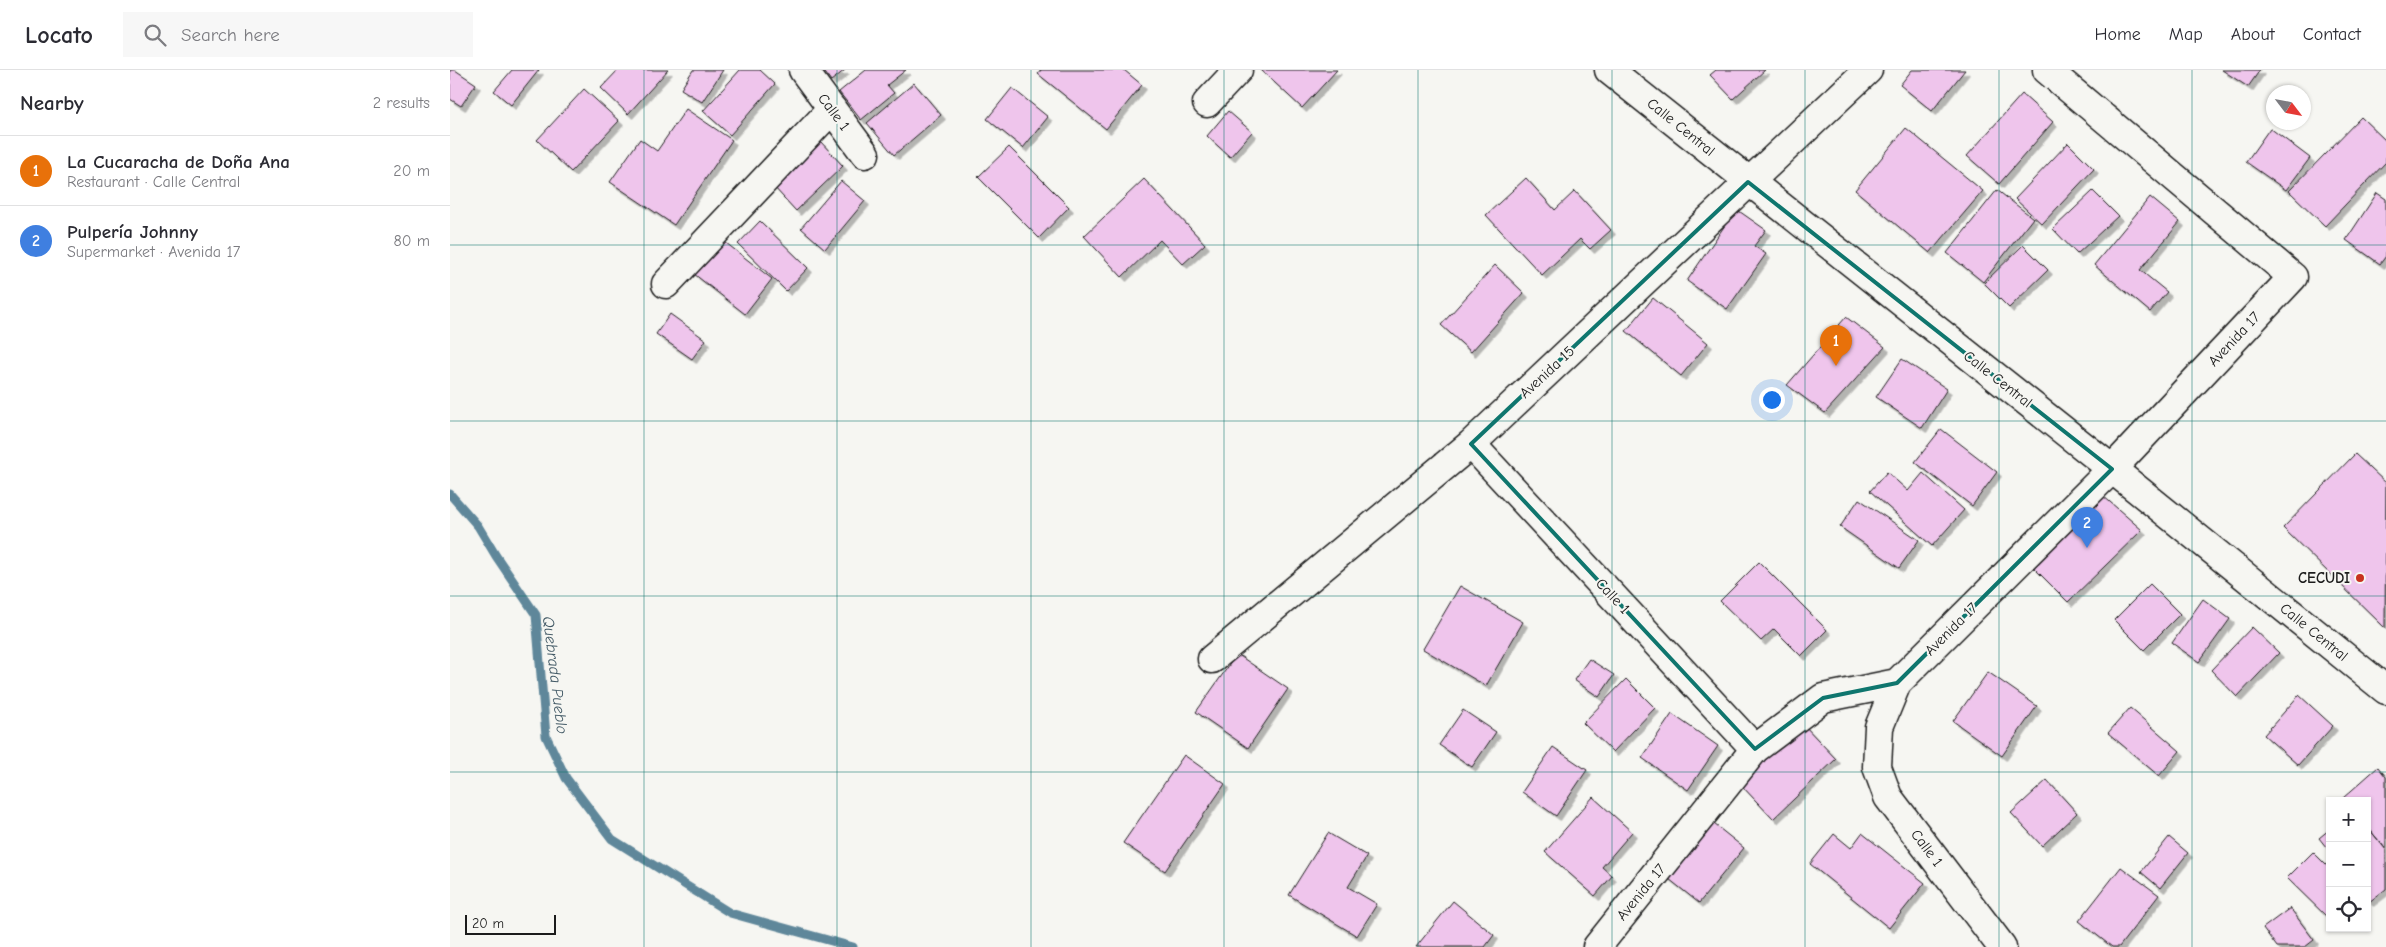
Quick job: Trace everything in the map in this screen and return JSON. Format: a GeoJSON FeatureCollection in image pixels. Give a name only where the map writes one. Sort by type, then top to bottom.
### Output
{"type":"FeatureCollection","features":[{"type":"Feature","properties":{"kind":"street","name":"Calle 1"},"geometry":{"type":"LineString","coordinates":[[803,70],[865,154]]}},
{"type":"Feature","properties":{"kind":"street"},"geometry":{"type":"LineString","coordinates":[[1207,103],[1238,70]]}},
{"type":"Feature","properties":{"kind":"street","name":"Calle Central"},"geometry":{"type":"LineString","coordinates":[[1609,70],[2112,469],[2386,690]]}},
{"type":"Feature","properties":{"kind":"street","name":"Avenida 15"},"geometry":{"type":"LineString","coordinates":[[1212,659],[1471,444],[1868,70]]}},
{"type":"Feature","properties":{"kind":"street","name":"Avenida 17"},"geometry":{"type":"LineString","coordinates":[[1597,947],[1756,749],[1822,698],[1897,683],[2112,469],[2293,277],[2048,70]]}},
{"type":"Feature","properties":{"kind":"street"},"geometry":{"type":"LineString","coordinates":[[666,284],[832,109]]}},
{"type":"Feature","properties":{"kind":"street","name":"Calle 1"},"geometry":{"type":"LineString","coordinates":[[1471,444],[1756,749]]}},
{"type":"Feature","properties":{"kind":"street","name":"Calle 1"},"geometry":{"type":"LineString","coordinates":[[1897,683],[1879,727],[1877,768],[1888,797],[2002,947]]}},
{"type":"Feature","properties":{"kind":"highlighted area"},"geometry":{"type":"Polygon","coordinates":[[[1748,182],[2112,469],[1897,683],[1823,698],[1755,749],[1471,444],[1748,182]]]}},
{"type":"Feature","properties":{"kind":"building"},"geometry":{"type":"Polygon","coordinates":[[[450,70],[455,70],[476,84],[461,106],[450,99],[450,70]]]}},
{"type":"Feature","properties":{"kind":"building"},"geometry":{"type":"Polygon","coordinates":[[[512,70],[539,70],[511,105],[494,91],[512,70]]]}},
{"type":"Feature","properties":{"kind":"building"},"geometry":{"type":"Polygon","coordinates":[[[618,70],[668,70],[628,114],[601,88],[618,70]]]}},
{"type":"Feature","properties":{"kind":"building"},"geometry":{"type":"Polygon","coordinates":[[[693,70],[723,70],[702,102],[681,89],[693,70]]]}},
{"type":"Feature","properties":{"kind":"building"},"geometry":{"type":"Polygon","coordinates":[[[740,70],[760,70],[775,84],[730,135],[703,111],[740,70]]]}},
{"type":"Feature","properties":{"kind":"building"},"geometry":{"type":"Polygon","coordinates":[[[823,70],[845,70],[831,81],[823,70]]]}},
{"type":"Feature","properties":{"kind":"building"},"geometry":{"type":"Polygon","coordinates":[[[866,70],[906,70],[887,85],[894,93],[861,120],[839,92],[866,70]]]}},
{"type":"Feature","properties":{"kind":"building"},"geometry":{"type":"Polygon","coordinates":[[[1041,70],[1124,70],[1142,85],[1106,129],[1038,74],[1041,70]]]}},
{"type":"Feature","properties":{"kind":"building"},"geometry":{"type":"Polygon","coordinates":[[[1261,70],[1337,70],[1302,108],[1261,70]]]}},
{"type":"Feature","properties":{"kind":"building"},"geometry":{"type":"Polygon","coordinates":[[[1716,70],[1765,70],[1733,99],[1710,75],[1716,70]]]}},
{"type":"Feature","properties":{"kind":"building"},"geometry":{"type":"Polygon","coordinates":[[[1912,70],[1965,70],[1932,111],[1900,85],[1912,70]]]}},
{"type":"Feature","properties":{"kind":"building"},"geometry":{"type":"Polygon","coordinates":[[[2222,70],[2260,70],[2248,87],[2222,70]]]}},
{"type":"Feature","properties":{"kind":"building"},"geometry":{"type":"Polygon","coordinates":[[[914,83],[941,115],[894,155],[867,123],[914,83]]]}},
{"type":"Feature","properties":{"kind":"building"},"geometry":{"type":"Polygon","coordinates":[[[1012,88],[1048,117],[1023,148],[987,119],[1012,88]]]}},
{"type":"Feature","properties":{"kind":"building"},"geometry":{"type":"Polygon","coordinates":[[[584,89],[619,121],[571,172],[537,140],[584,89]]]}},
{"type":"Feature","properties":{"kind":"building"},"geometry":{"type":"Polygon","coordinates":[[[2022,94],[2053,122],[1999,184],[1967,156],[2022,94]]]}},
{"type":"Feature","properties":{"kind":"building"},"geometry":{"type":"Polygon","coordinates":[[[686,109],[732,140],[674,225],[610,182],[640,139],[657,151],[686,109]]]}},
{"type":"Feature","properties":{"kind":"building"},"geometry":{"type":"Polygon","coordinates":[[[1228,111],[1252,132],[1230,157],[1207,136],[1228,111]]]}},
{"type":"Feature","properties":{"kind":"building"},"geometry":{"type":"Polygon","coordinates":[[[2361,117],[2386,141],[2386,162],[2325,226],[2289,191],[2361,117]]]}},
{"type":"Feature","properties":{"kind":"building"},"geometry":{"type":"Polygon","coordinates":[[[1906,128],[1983,191],[1930,253],[1855,190],[1906,128]]]}},
{"type":"Feature","properties":{"kind":"building"},"geometry":{"type":"Polygon","coordinates":[[[2269,130],[2273,130],[2310,158],[2286,190],[2246,162],[2269,130]]]}},
{"type":"Feature","properties":{"kind":"building"},"geometry":{"type":"Polygon","coordinates":[[[820,141],[843,166],[796,211],[773,186],[820,141]]]}},
{"type":"Feature","properties":{"kind":"building"},"geometry":{"type":"Polygon","coordinates":[[[2068,143],[2094,169],[2042,224],[2015,199],[2068,143]]]}},
{"type":"Feature","properties":{"kind":"building"},"geometry":{"type":"Polygon","coordinates":[[[1009,147],[1069,207],[1039,238],[978,177],[1009,147]]]}},
{"type":"Feature","properties":{"kind":"building"},"geometry":{"type":"Polygon","coordinates":[[[1526,178],[1555,210],[1575,191],[1611,230],[1590,249],[1580,239],[1542,275],[1486,215],[1526,178]]]}},
{"type":"Feature","properties":{"kind":"building"},"geometry":{"type":"Polygon","coordinates":[[[1144,179],[1205,244],[1183,264],[1160,240],[1122,277],[1084,236],[1144,179]]]}},
{"type":"Feature","properties":{"kind":"building"},"geometry":{"type":"Polygon","coordinates":[[[841,181],[865,201],[825,249],[801,228],[841,181]]]}},
{"type":"Feature","properties":{"kind":"building"},"geometry":{"type":"Polygon","coordinates":[[[1997,190],[2033,218],[1983,282],[1947,253],[1997,190]]]}},
{"type":"Feature","properties":{"kind":"building"},"geometry":{"type":"Polygon","coordinates":[[[2093,191],[2118,216],[2077,254],[2053,229],[2093,191]]]}},
{"type":"Feature","properties":{"kind":"building"},"geometry":{"type":"Polygon","coordinates":[[[2377,193],[2386,199],[2386,256],[2380,264],[2346,240],[2377,193]]]}},
{"type":"Feature","properties":{"kind":"building"},"geometry":{"type":"Polygon","coordinates":[[[2150,197],[2180,222],[2140,270],[2167,292],[2150,312],[2094,265],[2150,197]]]}},
{"type":"Feature","properties":{"kind":"building"},"geometry":{"type":"Polygon","coordinates":[[[1736,209],[1766,230],[1754,246],[1766,254],[1727,309],[1687,281],[1736,209]]]}},
{"type":"Feature","properties":{"kind":"building"},"geometry":{"type":"Polygon","coordinates":[[[760,221],[808,268],[786,291],[738,244],[760,221]]]}},
{"type":"Feature","properties":{"kind":"building"},"geometry":{"type":"Polygon","coordinates":[[[721,239],[772,279],[745,314],[694,274],[721,239]]]}},
{"type":"Feature","properties":{"kind":"building"},"geometry":{"type":"Polygon","coordinates":[[[2023,245],[2048,270],[2009,308],[1984,283],[2023,245]]]}},
{"type":"Feature","properties":{"kind":"building"},"geometry":{"type":"Polygon","coordinates":[[[1495,265],[1524,293],[1471,352],[1441,325],[1495,265]]]}},
{"type":"Feature","properties":{"kind":"building"},"geometry":{"type":"Polygon","coordinates":[[[1653,298],[1708,343],[1681,376],[1626,331],[1653,298]]]}},
{"type":"Feature","properties":{"kind":"building"},"geometry":{"type":"Polygon","coordinates":[[[670,314],[706,340],[692,359],[656,334],[670,314]]]}},
{"type":"Feature","properties":{"kind":"building"},"geometry":{"type":"Polygon","coordinates":[[[1846,317],[1885,347],[1825,413],[1787,385],[1846,317]]]}},
{"type":"Feature","properties":{"kind":"building"},"geometry":{"type":"Polygon","coordinates":[[[1902,359],[1947,389],[1922,428],[1876,397],[1902,359]]]}},
{"type":"Feature","properties":{"kind":"building"},"geometry":{"type":"Polygon","coordinates":[[[1941,429],[1997,472],[1972,506],[1915,462],[1941,429]]]}},
{"type":"Feature","properties":{"kind":"building","name":"CECUDI"},"geometry":{"type":"Polygon","coordinates":[[[2355,454],[2386,483],[2385,628],[2283,528],[2355,454]]]}},
{"type":"Feature","properties":{"kind":"building"},"geometry":{"type":"Polygon","coordinates":[[[1887,472],[1908,491],[1923,473],[1964,510],[1932,546],[1870,491],[1887,472]]]}},
{"type":"Feature","properties":{"kind":"building"},"geometry":{"type":"Polygon","coordinates":[[[2102,495],[2142,530],[2068,602],[2032,566],[2102,495]]]}},
{"type":"Feature","properties":{"kind":"building"},"geometry":{"type":"Polygon","coordinates":[[[1859,499],[1919,540],[1899,568],[1840,527],[1859,499]]]}},
{"type":"Feature","properties":{"kind":"building"},"geometry":{"type":"Polygon","coordinates":[[[1759,562],[1827,630],[1801,656],[1774,629],[1761,641],[1720,601],[1759,562]]]}},
{"type":"Feature","properties":{"kind":"building"},"geometry":{"type":"Polygon","coordinates":[[[2150,584],[2180,614],[2144,650],[2114,620],[2150,584]]]}},
{"type":"Feature","properties":{"kind":"building"},"geometry":{"type":"Polygon","coordinates":[[[1460,586],[1523,622],[1486,686],[1423,649],[1460,586]]]}},
{"type":"Feature","properties":{"kind":"building"},"geometry":{"type":"Polygon","coordinates":[[[2203,599],[2230,619],[2199,662],[2172,643],[2203,599]]]}},
{"type":"Feature","properties":{"kind":"building"},"geometry":{"type":"Polygon","coordinates":[[[2252,627],[2279,653],[2237,697],[2211,670],[2252,627]]]}},
{"type":"Feature","properties":{"kind":"building"},"geometry":{"type":"Polygon","coordinates":[[[1237,654],[1288,689],[1248,748],[1196,712],[1237,654]]]}},
{"type":"Feature","properties":{"kind":"building"},"geometry":{"type":"Polygon","coordinates":[[[1589,659],[1614,675],[1599,697],[1574,680],[1589,659]]]}},
{"type":"Feature","properties":{"kind":"building"},"geometry":{"type":"Polygon","coordinates":[[[1988,672],[2037,706],[2002,756],[1953,721],[1988,672]]]}},
{"type":"Feature","properties":{"kind":"building"},"geometry":{"type":"Polygon","coordinates":[[[1626,679],[1655,708],[1613,752],[1583,723],[1626,679]]]}},
{"type":"Feature","properties":{"kind":"building"},"geometry":{"type":"Polygon","coordinates":[[[2299,695],[2333,726],[2298,765],[2264,735],[2299,695]]]}},
{"type":"Feature","properties":{"kind":"building"},"geometry":{"type":"Polygon","coordinates":[[[2130,708],[2180,751],[2159,776],[2108,733],[2130,708]]]}},
{"type":"Feature","properties":{"kind":"building"},"geometry":{"type":"Polygon","coordinates":[[[1463,710],[1496,732],[1472,767],[1439,745],[1463,710]]]}},
{"type":"Feature","properties":{"kind":"building"},"geometry":{"type":"Polygon","coordinates":[[[1672,714],[1718,746],[1688,790],[1642,758],[1672,714]]]}},
{"type":"Feature","properties":{"kind":"building"},"geometry":{"type":"Polygon","coordinates":[[[1803,724],[1836,759],[1773,819],[1740,784],[1803,724]]]}},
{"type":"Feature","properties":{"kind":"building"},"geometry":{"type":"Polygon","coordinates":[[[1553,747],[1587,770],[1556,816],[1522,792],[1553,747]]]}},
{"type":"Feature","properties":{"kind":"building"},"geometry":{"type":"Polygon","coordinates":[[[1184,755],[1225,784],[1165,871],[1123,843],[1184,755]]]}},
{"type":"Feature","properties":{"kind":"building"},"geometry":{"type":"Polygon","coordinates":[[[2378,767],[2386,777],[2386,849],[2371,832],[2371,797],[2344,797],[2378,767]]]}},
{"type":"Feature","properties":{"kind":"building"},"geometry":{"type":"Polygon","coordinates":[[[2047,780],[2077,813],[2042,846],[2011,813],[2047,780]]]}},
{"type":"Feature","properties":{"kind":"building"},"geometry":{"type":"Polygon","coordinates":[[[1593,797],[1632,832],[1602,867],[1612,876],[1595,896],[1545,852],[1593,797]]]}},
{"type":"Feature","properties":{"kind":"building"},"geometry":{"type":"Polygon","coordinates":[[[1709,820],[1744,848],[1699,903],[1664,875],[1709,820]]]}},
{"type":"Feature","properties":{"kind":"building"},"geometry":{"type":"Polygon","coordinates":[[[2371,831],[2386,850],[2386,889],[2371,900],[2371,831]]]}},
{"type":"Feature","properties":{"kind":"building"},"geometry":{"type":"Polygon","coordinates":[[[2326,832],[2326,847],[2319,838],[2326,832]]]}},
{"type":"Feature","properties":{"kind":"building"},"geometry":{"type":"Polygon","coordinates":[[[1328,833],[1367,856],[1348,887],[1377,904],[1357,936],[1289,895],[1328,833]]]}},
{"type":"Feature","properties":{"kind":"building"},"geometry":{"type":"Polygon","coordinates":[[[1862,833],[1925,883],[1889,928],[1810,864],[1834,834],[1851,848],[1862,833]]]}},
{"type":"Feature","properties":{"kind":"building"},"geometry":{"type":"Polygon","coordinates":[[[2169,837],[2188,853],[2160,888],[2141,872],[2169,837]]]}},
{"type":"Feature","properties":{"kind":"building"},"geometry":{"type":"Polygon","coordinates":[[[2313,852],[2326,865],[2326,916],[2287,878],[2313,852]]]}},
{"type":"Feature","properties":{"kind":"building"},"geometry":{"type":"Polygon","coordinates":[[[2121,867],[2159,895],[2119,947],[2112,947],[2079,921],[2121,867]]]}},
{"type":"Feature","properties":{"kind":"building"},"geometry":{"type":"Polygon","coordinates":[[[1453,901],[1494,935],[1485,947],[1416,947],[1453,901]]]}},
{"type":"Feature","properties":{"kind":"building"},"geometry":{"type":"Polygon","coordinates":[[[2290,908],[2314,940],[2305,947],[2277,947],[2263,928],[2290,908]]]}},
{"type":"Feature","properties":{"kind":"waterway","name":"Quebrada Pueblo"},"geometry":{"type":"LineString","coordinates":[[450,494],[478,526],[536,615],[546,736],[566,778],[612,839],[730,913],[853,947]]}},
{"type":"Feature","properties":{"kind":"place","name":"La Cucaracha de Doña Ana"},"geometry":{"type":"Point","coordinates":[1836,366]}},
{"type":"Feature","properties":{"kind":"place","name":"Pulpería Johnny"},"geometry":{"type":"Point","coordinates":[2087,548]}},
{"type":"Feature","properties":{"kind":"place","name":"CECUDI"},"geometry":{"type":"Point","coordinates":[2360,578]}}]}
